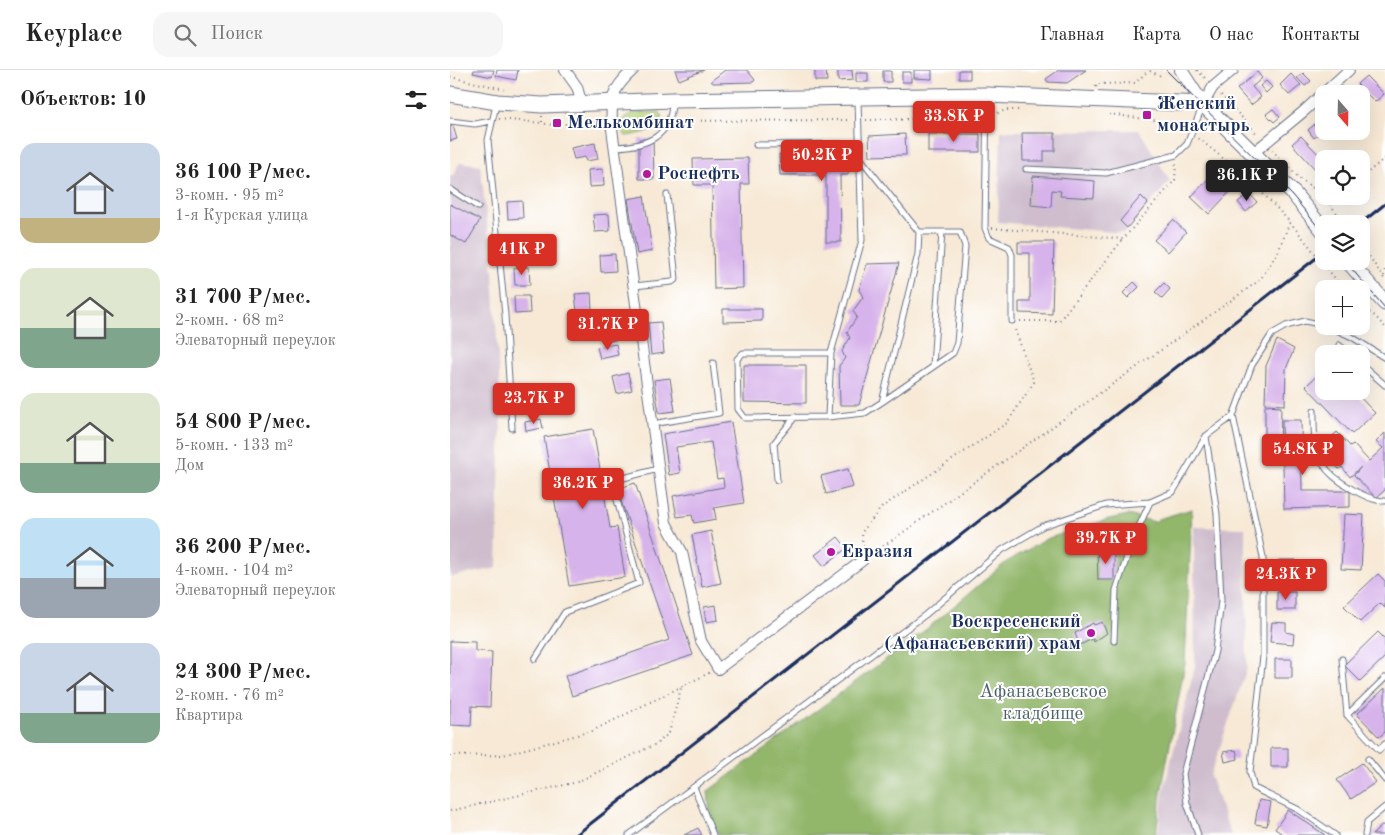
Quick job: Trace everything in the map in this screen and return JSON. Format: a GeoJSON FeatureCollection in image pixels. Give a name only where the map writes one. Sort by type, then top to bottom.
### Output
{"type":"FeatureCollection","features":[{"type":"Feature","properties":{"kind":"main road"},"geometry":{"type":"LineString","coordinates":[[450,94],[501,96],[582,105],[672,100],[987,95],[1096,98],[1203,104],[1253,153],[1315,219]]}},
{"type":"Feature","properties":{"kind":"main road"},"geometry":{"type":"LineString","coordinates":[[1355,270],[1385,303]]}},
{"type":"Feature","properties":{"kind":"street"},"geometry":{"type":"LineString","coordinates":[[565,70],[577,87],[582,105]]}},
{"type":"Feature","properties":{"kind":"street"},"geometry":{"type":"LineString","coordinates":[[633,70],[613,92],[611,104],[658,469],[666,523],[682,552],[701,641],[718,669],[863,560]]}},
{"type":"Feature","properties":{"kind":"street"},"geometry":{"type":"LineString","coordinates":[[1181,70],[1203,104],[1213,87],[1233,70]]}},
{"type":"Feature","properties":{"kind":"street"},"geometry":{"type":"LineString","coordinates":[[1253,153],[1303,112],[1349,70]]}},
{"type":"Feature","properties":{"kind":"lane"},"geometry":{"type":"LineString","coordinates":[[987,95],[985,228],[989,238],[1009,247],[1012,254],[1012,320]]}},
{"type":"Feature","properties":{"kind":"lane"},"geometry":{"type":"LineString","coordinates":[[501,96],[491,122],[488,140],[490,184],[505,315],[512,428]]}},
{"type":"Feature","properties":{"kind":"lane"},"geometry":{"type":"LineString","coordinates":[[828,417],[831,353],[862,240],[858,97]]}},
{"type":"Feature","properties":{"kind":"lane"},"geometry":{"type":"LineString","coordinates":[[616,148],[635,146],[655,138],[670,118],[672,100]]}},
{"type":"Feature","properties":{"kind":"lane"},"geometry":{"type":"LineString","coordinates":[[1026,169],[1106,173],[1176,155],[1187,144],[1203,104]]}},
{"type":"Feature","properties":{"kind":"lane"},"geometry":{"type":"LineString","coordinates":[[450,121],[475,124],[491,122]]}},
{"type":"Feature","properties":{"kind":"lane"},"geometry":{"type":"LineString","coordinates":[[756,145],[860,144]]}},
{"type":"Feature","properties":{"kind":"lane"},"geometry":{"type":"LineString","coordinates":[[860,158],[919,232],[918,254],[882,402]]}},
{"type":"Feature","properties":{"kind":"lane"},"geometry":{"type":"LineString","coordinates":[[450,188],[478,207]]}},
{"type":"Feature","properties":{"kind":"lane"},"geometry":{"type":"LineString","coordinates":[[634,286],[672,282],[676,278],[667,195]]}},
{"type":"Feature","properties":{"kind":"lane"},"geometry":{"type":"LineString","coordinates":[[831,353],[743,353],[737,359],[738,409],[745,418],[828,417],[865,413],[953,353],[957,343],[966,246],[960,232],[919,232]]}},
{"type":"Feature","properties":{"kind":"lane"},"geometry":{"type":"LineString","coordinates":[[933,366],[942,232]]}},
{"type":"Feature","properties":{"kind":"lane"},"geometry":{"type":"LineString","coordinates":[[628,835],[925,615],[1002,550],[1043,526],[1106,505],[1150,502],[1173,492],[1206,436],[1232,416],[1240,401],[1252,365],[1272,334],[1286,326],[1304,321],[1315,323]]}},
{"type":"Feature","properties":{"kind":"lane"},"geometry":{"type":"LineString","coordinates":[[1348,335],[1385,358]]}},
{"type":"Feature","properties":{"kind":"lane"},"geometry":{"type":"LineString","coordinates":[[652,424],[719,413],[713,364]]}},
{"type":"Feature","properties":{"kind":"lane"},"geometry":{"type":"LineString","coordinates":[[1370,372],[1385,385]]}},
{"type":"Feature","properties":{"kind":"lane"},"geometry":{"type":"LineString","coordinates":[[1314,411],[1315,442],[1323,465],[1346,485],[1374,501],[1385,501]]}},
{"type":"Feature","properties":{"kind":"lane"},"geometry":{"type":"LineString","coordinates":[[1232,416],[1263,557],[1263,656],[1250,772],[1254,788],[1299,810],[1335,835]]}},
{"type":"Feature","properties":{"kind":"lane"},"geometry":{"type":"LineString","coordinates":[[777,480],[774,443],[795,417]]}},
{"type":"Feature","properties":{"kind":"lane"},"geometry":{"type":"LineString","coordinates":[[1198,835],[1187,803],[1183,774],[1215,651],[1221,601],[1217,514],[1206,436]]}},
{"type":"Feature","properties":{"kind":"lane"},"geometry":{"type":"LineString","coordinates":[[535,660],[565,612],[639,583],[612,481],[658,469]]}},
{"type":"Feature","properties":{"kind":"lane"},"geometry":{"type":"LineString","coordinates":[[1114,641],[1116,590],[1132,542],[1150,502]]}},
{"type":"Feature","properties":{"kind":"lane"},"geometry":{"type":"LineString","coordinates":[[1342,660],[1347,715],[1379,750],[1385,744]]}},
{"type":"Feature","properties":{"kind":"lane"},"geometry":{"type":"LineString","coordinates":[[1347,715],[1385,678]]}},
{"type":"Feature","properties":{"kind":"lane"},"geometry":{"type":"LineString","coordinates":[[1368,760],[1385,780]]}},
{"type":"Feature","properties":{"kind":"lane"},"geometry":{"type":"LineString","coordinates":[[694,787],[713,835]]}},
{"type":"Feature","properties":{"kind":"lane"},"geometry":{"type":"LineString","coordinates":[[1365,835],[1367,822],[1385,806]]}},
{"type":"Feature","properties":{"kind":"path"},"geometry":{"type":"LineString","coordinates":[[1096,98],[1097,84],[1135,83],[1149,70],[1161,76]]}},
{"type":"Feature","properties":{"kind":"path"},"geometry":{"type":"LineString","coordinates":[[1197,70],[1213,87]]}},
{"type":"Feature","properties":{"kind":"path"},"geometry":{"type":"LineString","coordinates":[[450,77],[501,96]]}},
{"type":"Feature","properties":{"kind":"path"},"geometry":{"type":"LineString","coordinates":[[491,122],[501,118],[542,123]]}},
{"type":"Feature","properties":{"kind":"path"},"geometry":{"type":"LineString","coordinates":[[1191,133],[1252,182],[1290,222],[1336,280]]}},
{"type":"Feature","properties":{"kind":"path"},"geometry":{"type":"LineString","coordinates":[[863,560],[862,532],[882,507],[1007,422],[1034,382],[1012,320],[1058,321],[1123,239],[1175,180],[1176,155]]}},
{"type":"Feature","properties":{"kind":"path"},"geometry":{"type":"LineString","coordinates":[[1370,170],[1385,158]]}},
{"type":"Feature","properties":{"kind":"path"},"geometry":{"type":"LineString","coordinates":[[1331,205],[1338,215]]}},
{"type":"Feature","properties":{"kind":"path"},"geometry":{"type":"LineString","coordinates":[[863,560],[1260,280],[1278,252],[1290,222]]}},
{"type":"Feature","properties":{"kind":"path"},"geometry":{"type":"LineString","coordinates":[[985,228],[1123,239]]}},
{"type":"Feature","properties":{"kind":"path"},"geometry":{"type":"LineString","coordinates":[[1370,256],[1384,279]]}},
{"type":"Feature","properties":{"kind":"path"},"geometry":{"type":"LineString","coordinates":[[1384,279],[1385,268]]}},
{"type":"Feature","properties":{"kind":"path"},"geometry":{"type":"LineString","coordinates":[[1370,313],[1385,327]]}},
{"type":"Feature","properties":{"kind":"path"},"geometry":{"type":"LineString","coordinates":[[450,756],[503,754],[592,731],[718,669]]}},
{"type":"Feature","properties":{"kind":"path"},"geometry":{"type":"LineString","coordinates":[[450,812],[577,782],[658,743],[669,733],[680,688]]}},
{"type":"Feature","properties":{"kind":"shaded area"},"geometry":{"type":"Polygon","coordinates":[[[1139,130],[1170,181],[1124,233],[998,222],[1001,131],[1139,130]]]}},
{"type":"Feature","properties":{"kind":"shaded area"},"geometry":{"type":"Polygon","coordinates":[[[460,162],[480,165],[493,272],[501,412],[497,568],[450,577],[450,175],[453,176],[460,162]]]}},
{"type":"Feature","properties":{"kind":"shaded area"},"geometry":{"type":"Polygon","coordinates":[[[1194,527],[1245,528],[1247,668],[1210,776],[1231,835],[1158,835],[1163,793],[1195,666],[1194,527]]]}},
{"type":"Feature","properties":{"kind":"green space"},"geometry":{"type":"Polygon","coordinates":[[[660,112],[660,123],[644,133],[626,136],[619,127],[626,117],[636,113],[660,112]]]}},
{"type":"Feature","properties":{"kind":"green space","name":"Афанасьевское кладбище"},"geometry":{"type":"Polygon","coordinates":[[[1192,509],[1185,663],[1161,793],[1156,835],[719,835],[710,818],[708,791],[928,628],[1005,563],[1046,539],[1109,519],[1128,515],[1155,522],[1158,519],[1192,509]]]}},
{"type":"Feature","properties":{"kind":"building"},"geometry":{"type":"Polygon","coordinates":[[[474,70],[494,70],[492,77],[473,73],[474,70]]]}},
{"type":"Feature","properties":{"kind":"building"},"geometry":{"type":"Polygon","coordinates":[[[497,70],[518,70],[516,80],[496,76],[497,70]]]}},
{"type":"Feature","properties":{"kind":"building"},"geometry":{"type":"Polygon","coordinates":[[[675,70],[704,70],[679,80],[675,70]]]}},
{"type":"Feature","properties":{"kind":"building"},"geometry":{"type":"Polygon","coordinates":[[[725,70],[747,70],[755,80],[753,82],[713,83],[711,81],[725,70]]]}},
{"type":"Feature","properties":{"kind":"building"},"geometry":{"type":"Polygon","coordinates":[[[815,70],[826,70],[827,81],[815,81],[815,70]]]}},
{"type":"Feature","properties":{"kind":"building"},"geometry":{"type":"Polygon","coordinates":[[[838,70],[852,70],[853,80],[838,81],[838,70]]]}},
{"type":"Feature","properties":{"kind":"building"},"geometry":{"type":"Polygon","coordinates":[[[914,70],[932,70],[932,79],[914,78],[914,70]]]}},
{"type":"Feature","properties":{"kind":"building"},"geometry":{"type":"Polygon","coordinates":[[[959,70],[970,70],[970,79],[959,79],[959,70]]]}},
{"type":"Feature","properties":{"kind":"building"},"geometry":{"type":"Polygon","coordinates":[[[1059,70],[1086,70],[1067,83],[1048,82],[1046,79],[1059,70]]]}},
{"type":"Feature","properties":{"kind":"building"},"geometry":{"type":"Polygon","coordinates":[[[883,71],[891,71],[891,82],[883,82],[883,71]]]}},
{"type":"Feature","properties":{"kind":"building"},"geometry":{"type":"Polygon","coordinates":[[[902,72],[911,72],[911,82],[902,82],[902,72]]]}},
{"type":"Feature","properties":{"kind":"building"},"geometry":{"type":"Polygon","coordinates":[[[1257,72],[1262,78],[1252,87],[1261,97],[1251,105],[1237,89],[1257,72]]]}},
{"type":"Feature","properties":{"kind":"building"},"geometry":{"type":"Polygon","coordinates":[[[856,73],[868,73],[868,82],[856,82],[856,73]]]}},
{"type":"Feature","properties":{"kind":"building"},"geometry":{"type":"Polygon","coordinates":[[[1303,73],[1311,81],[1305,86],[1297,78],[1303,73]]]}},
{"type":"Feature","properties":{"kind":"building"},"geometry":{"type":"Polygon","coordinates":[[[1291,74],[1301,85],[1289,95],[1280,85],[1291,74]]]}},
{"type":"Feature","properties":{"kind":"building"},"geometry":{"type":"Polygon","coordinates":[[[1366,76],[1384,94],[1375,102],[1370,97],[1370,85],[1357,84],[1366,76]]]}},
{"type":"Feature","properties":{"kind":"building"},"geometry":{"type":"Polygon","coordinates":[[[1266,81],[1272,87],[1266,93],[1260,86],[1266,81]]]}},
{"type":"Feature","properties":{"kind":"building"},"geometry":{"type":"Polygon","coordinates":[[[1273,109],[1280,117],[1274,122],[1266,114],[1273,109]]]}},
{"type":"Feature","properties":{"kind":"building"},"geometry":{"type":"Polygon","coordinates":[[[1315,124],[1315,137],[1314,138],[1308,130],[1315,124]]]}},
{"type":"Feature","properties":{"kind":"building"},"geometry":{"type":"Polygon","coordinates":[[[453,126],[457,139],[450,141],[450,127],[453,126]]]}},
{"type":"Feature","properties":{"kind":"building"},"geometry":{"type":"Polygon","coordinates":[[[1022,133],[1055,133],[1055,151],[1044,151],[1044,161],[1023,161],[1022,133]]]}},
{"type":"Feature","properties":{"kind":"building"},"geometry":{"type":"Polygon","coordinates":[[[905,134],[906,155],[870,156],[869,136],[905,134]]]}},
{"type":"Feature","properties":{"kind":"building"},"geometry":{"type":"Polygon","coordinates":[[[928,134],[980,134],[980,152],[928,152],[928,134]]]}},
{"type":"Feature","properties":{"kind":"building"},"geometry":{"type":"Polygon","coordinates":[[[1301,136],[1315,151],[1315,169],[1292,144],[1301,136]]]}},
{"type":"Feature","properties":{"kind":"building"},"geometry":{"type":"Polygon","coordinates":[[[639,139],[653,139],[654,179],[639,179],[639,139]]]}},
{"type":"Feature","properties":{"kind":"building"},"geometry":{"type":"Polygon","coordinates":[[[595,143],[598,159],[586,161],[585,157],[574,159],[571,148],[595,143]]]}},
{"type":"Feature","properties":{"kind":"building"},"geometry":{"type":"Polygon","coordinates":[[[779,154],[848,154],[848,175],[840,175],[841,242],[826,242],[826,175],[780,175],[779,154]]]}},
{"type":"Feature","properties":{"kind":"building"},"geometry":{"type":"Polygon","coordinates":[[[748,158],[749,184],[741,184],[743,288],[714,289],[712,185],[694,185],[693,159],[748,158]]]}},
{"type":"Feature","properties":{"kind":"building"},"geometry":{"type":"Polygon","coordinates":[[[603,169],[604,186],[589,187],[588,170],[603,169]]]}},
{"type":"Feature","properties":{"kind":"building"},"geometry":{"type":"Polygon","coordinates":[[[1227,169],[1240,181],[1209,214],[1191,197],[1210,177],[1215,182],[1227,169]]]}},
{"type":"Feature","properties":{"kind":"building"},"geometry":{"type":"Polygon","coordinates":[[[1033,176],[1095,181],[1094,198],[1060,196],[1061,191],[1052,190],[1051,207],[1031,205],[1033,176]]]}},
{"type":"Feature","properties":{"kind":"building"},"geometry":{"type":"Polygon","coordinates":[[[1249,193],[1257,202],[1246,212],[1238,202],[1249,193]]]}},
{"type":"Feature","properties":{"kind":"building"},"geometry":{"type":"Polygon","coordinates":[[[644,196],[652,251],[637,254],[628,199],[644,196]]]}},
{"type":"Feature","properties":{"kind":"building"},"geometry":{"type":"Polygon","coordinates":[[[1141,196],[1148,203],[1127,228],[1120,221],[1141,196]]]}},
{"type":"Feature","properties":{"kind":"building"},"geometry":{"type":"Polygon","coordinates":[[[522,201],[523,218],[508,219],[507,202],[522,201]]]}},
{"type":"Feature","properties":{"kind":"building"},"geometry":{"type":"Polygon","coordinates":[[[450,204],[480,220],[466,244],[450,235],[450,204]]]}},
{"type":"Feature","properties":{"kind":"building"},"geometry":{"type":"Polygon","coordinates":[[[609,214],[610,231],[595,232],[593,215],[609,214]]]}},
{"type":"Feature","properties":{"kind":"building"},"geometry":{"type":"Polygon","coordinates":[[[1173,220],[1186,232],[1168,252],[1154,240],[1173,220]]]}},
{"type":"Feature","properties":{"kind":"building"},"geometry":{"type":"Polygon","coordinates":[[[511,236],[526,236],[527,253],[512,254],[511,236]]]}},
{"type":"Feature","properties":{"kind":"building"},"geometry":{"type":"Polygon","coordinates":[[[1018,242],[1054,242],[1052,314],[1019,313],[1019,302],[1030,302],[1030,253],[1018,253],[1018,242]]]}},
{"type":"Feature","properties":{"kind":"building"},"geometry":{"type":"Polygon","coordinates":[[[615,254],[616,271],[601,272],[600,255],[615,254]]]}},
{"type":"Feature","properties":{"kind":"building"},"geometry":{"type":"Polygon","coordinates":[[[899,263],[859,405],[840,405],[839,366],[845,358],[842,351],[850,338],[847,332],[857,317],[853,311],[863,297],[859,290],[867,264],[899,263]]]}},
{"type":"Feature","properties":{"kind":"building"},"geometry":{"type":"Polygon","coordinates":[[[529,267],[530,285],[515,285],[514,268],[529,267]]]}},
{"type":"Feature","properties":{"kind":"building"},"geometry":{"type":"Polygon","coordinates":[[[1134,282],[1139,287],[1128,298],[1123,293],[1134,282]]]}},
{"type":"Feature","properties":{"kind":"building"},"geometry":{"type":"Polygon","coordinates":[[[1164,283],[1170,289],[1162,298],[1155,292],[1164,283]]]}},
{"type":"Feature","properties":{"kind":"building"},"geometry":{"type":"Polygon","coordinates":[[[591,293],[592,311],[577,312],[575,294],[591,293]]]}},
{"type":"Feature","properties":{"kind":"building"},"geometry":{"type":"Polygon","coordinates":[[[514,296],[529,296],[530,313],[515,314],[514,296]]]}},
{"type":"Feature","properties":{"kind":"building"},"geometry":{"type":"Polygon","coordinates":[[[723,309],[762,309],[762,321],[723,322],[723,309]]]}},
{"type":"Feature","properties":{"kind":"building"},"geometry":{"type":"Polygon","coordinates":[[[622,320],[626,337],[611,341],[607,324],[622,320]]]}},
{"type":"Feature","properties":{"kind":"building"},"geometry":{"type":"Polygon","coordinates":[[[661,322],[664,353],[651,355],[648,323],[661,322]]]}},
{"type":"Feature","properties":{"kind":"building"},"geometry":{"type":"Polygon","coordinates":[[[1277,340],[1294,349],[1286,369],[1285,405],[1265,404],[1266,366],[1277,340]]]}},
{"type":"Feature","properties":{"kind":"building"},"geometry":{"type":"Polygon","coordinates":[[[616,344],[618,355],[600,359],[597,347],[616,344]]]}},
{"type":"Feature","properties":{"kind":"building"},"geometry":{"type":"Polygon","coordinates":[[[744,365],[806,365],[806,403],[744,402],[744,365]]]}},
{"type":"Feature","properties":{"kind":"building"},"geometry":{"type":"Polygon","coordinates":[[[628,373],[632,390],[617,394],[613,377],[628,373]]]}},
{"type":"Feature","properties":{"kind":"building"},"geometry":{"type":"Polygon","coordinates":[[[670,378],[675,411],[659,413],[654,380],[670,378]]]}},
{"type":"Feature","properties":{"kind":"building"},"geometry":{"type":"Polygon","coordinates":[[[1315,378],[1315,395],[1306,386],[1315,378]]]}},
{"type":"Feature","properties":{"kind":"building"},"geometry":{"type":"Polygon","coordinates":[[[1319,400],[1363,400],[1375,413],[1352,434],[1319,400]]]}},
{"type":"Feature","properties":{"kind":"building"},"geometry":{"type":"Polygon","coordinates":[[[1265,406],[1281,407],[1280,458],[1265,458],[1265,406]]]}},
{"type":"Feature","properties":{"kind":"building"},"geometry":{"type":"Polygon","coordinates":[[[541,419],[543,428],[526,431],[525,422],[541,419]]]}},
{"type":"Feature","properties":{"kind":"building"},"geometry":{"type":"Polygon","coordinates":[[[1282,420],[1301,420],[1302,491],[1350,491],[1350,507],[1284,509],[1282,420]]]}},
{"type":"Feature","properties":{"kind":"building"},"geometry":{"type":"Polygon","coordinates":[[[731,422],[744,503],[714,508],[716,519],[694,523],[692,515],[677,517],[673,496],[724,487],[723,478],[717,479],[711,442],[676,447],[680,473],[669,475],[663,434],[731,422]]]}},
{"type":"Feature","properties":{"kind":"building"},"geometry":{"type":"Polygon","coordinates":[[[593,429],[610,528],[617,527],[625,577],[569,586],[544,437],[593,429]]]}},
{"type":"Feature","properties":{"kind":"building"},"geometry":{"type":"Polygon","coordinates":[[[1337,432],[1350,446],[1353,444],[1369,461],[1383,448],[1376,442],[1385,433],[1385,490],[1376,498],[1354,475],[1361,467],[1350,477],[1342,467],[1339,469],[1320,448],[1337,432]]]}},
{"type":"Feature","properties":{"kind":"building"},"geometry":{"type":"Polygon","coordinates":[[[848,469],[853,487],[826,494],[821,476],[848,469]]]}},
{"type":"Feature","properties":{"kind":"building"},"geometry":{"type":"Polygon","coordinates":[[[635,483],[693,655],[572,696],[565,676],[669,640],[617,489],[635,483]]]}},
{"type":"Feature","properties":{"kind":"building"},"geometry":{"type":"Polygon","coordinates":[[[1344,514],[1364,515],[1361,570],[1341,569],[1344,514]]]}},
{"type":"Feature","properties":{"kind":"building"},"geometry":{"type":"Polygon","coordinates":[[[711,531],[721,583],[702,587],[692,535],[711,531]]]}},
{"type":"Feature","properties":{"kind":"building","name":"Евразия"},"geometry":{"type":"Polygon","coordinates":[[[838,537],[847,548],[824,566],[815,555],[838,537]]]}},
{"type":"Feature","properties":{"kind":"building"},"geometry":{"type":"Polygon","coordinates":[[[1097,550],[1114,550],[1114,580],[1098,580],[1097,550]]]}},
{"type":"Feature","properties":{"kind":"building"},"geometry":{"type":"Polygon","coordinates":[[[1279,560],[1296,560],[1296,578],[1279,579],[1279,560]]]}},
{"type":"Feature","properties":{"kind":"building"},"geometry":{"type":"Polygon","coordinates":[[[1378,574],[1385,581],[1385,608],[1380,603],[1360,622],[1344,606],[1378,574]]]}},
{"type":"Feature","properties":{"kind":"building"},"geometry":{"type":"Polygon","coordinates":[[[1277,592],[1295,592],[1295,610],[1277,610],[1277,592]]]}},
{"type":"Feature","properties":{"kind":"building"},"geometry":{"type":"Polygon","coordinates":[[[716,605],[718,620],[706,622],[704,607],[716,605]]]}},
{"type":"Feature","properties":{"kind":"building","name":"Воскресенский (Афанасьевский) храм"},"geometry":{"type":"Polygon","coordinates":[[[1102,622],[1107,633],[1094,642],[1093,639],[1079,645],[1075,633],[1093,623],[1094,625],[1102,622]]]}},
{"type":"Feature","properties":{"kind":"building"},"geometry":{"type":"Polygon","coordinates":[[[1272,622],[1286,623],[1286,632],[1294,634],[1293,644],[1270,642],[1272,622]]]}},
{"type":"Feature","properties":{"kind":"building"},"geometry":{"type":"Polygon","coordinates":[[[1378,632],[1385,639],[1385,657],[1360,681],[1344,665],[1378,632]]]}},
{"type":"Feature","properties":{"kind":"building"},"geometry":{"type":"Polygon","coordinates":[[[450,641],[475,642],[475,651],[492,652],[490,707],[472,706],[471,726],[450,725],[450,641]]]}},
{"type":"Feature","properties":{"kind":"building"},"geometry":{"type":"Polygon","coordinates":[[[1275,659],[1292,659],[1292,678],[1275,678],[1275,659]]]}},
{"type":"Feature","properties":{"kind":"building"},"geometry":{"type":"Polygon","coordinates":[[[1385,688],[1385,732],[1379,737],[1357,714],[1385,688]]]}},
{"type":"Feature","properties":{"kind":"building"},"geometry":{"type":"Polygon","coordinates":[[[1271,748],[1288,748],[1288,767],[1271,767],[1271,748]]]}},
{"type":"Feature","properties":{"kind":"building"},"geometry":{"type":"Polygon","coordinates":[[[1236,750],[1238,759],[1225,762],[1223,752],[1236,750]]]}},
{"type":"Feature","properties":{"kind":"building"},"geometry":{"type":"Polygon","coordinates":[[[1362,763],[1376,782],[1351,799],[1337,780],[1362,763]]]}},
{"type":"Feature","properties":{"kind":"building"},"geometry":{"type":"Polygon","coordinates":[[[1259,800],[1271,802],[1267,826],[1255,824],[1259,800]]]}},
{"type":"Feature","properties":{"kind":"building"},"geometry":{"type":"Polygon","coordinates":[[[1288,810],[1325,835],[1284,835],[1275,829],[1288,810]]]}},
{"type":"Feature","properties":{"kind":"building"},"geometry":{"type":"Polygon","coordinates":[[[1385,823],[1385,835],[1372,835],[1385,823]]]}},
{"type":"Feature","properties":{"kind":"building"},"geometry":{"type":"Polygon","coordinates":[[[698,828],[702,835],[684,835],[698,828]]]}},
{"type":"Feature","properties":{"kind":"tram line"},"geometry":{"type":"LineString","coordinates":[[1166,70],[1292,195],[1315,223]]}},
{"type":"Feature","properties":{"kind":"tram line"},"geometry":{"type":"LineString","coordinates":[[1353,270],[1385,308]]}},
{"type":"Feature","properties":{"kind":"railway"},"geometry":{"type":"LineString","coordinates":[[1370,216],[1385,204]]}},
{"type":"Feature","properties":{"kind":"railway"},"geometry":{"type":"LineString","coordinates":[[576,835],[1315,259]]}},
{"type":"Feature","properties":{"kind":"place","name":"Женский монастырь"},"geometry":{"type":"Point","coordinates":[1147,115]}},
{"type":"Feature","properties":{"kind":"place","name":"Мелькомбинат"},"geometry":{"type":"Point","coordinates":[557,123]}},
{"type":"Feature","properties":{"kind":"place","name":"Роснефть"},"geometry":{"type":"Point","coordinates":[647,174]}},
{"type":"Feature","properties":{"kind":"place","name":"Евразия"},"geometry":{"type":"Point","coordinates":[831,552]}},
{"type":"Feature","properties":{"kind":"place","name":"Воскресенский (Афанасьевский) храм"},"geometry":{"type":"Point","coordinates":[1091,633]}}]}
